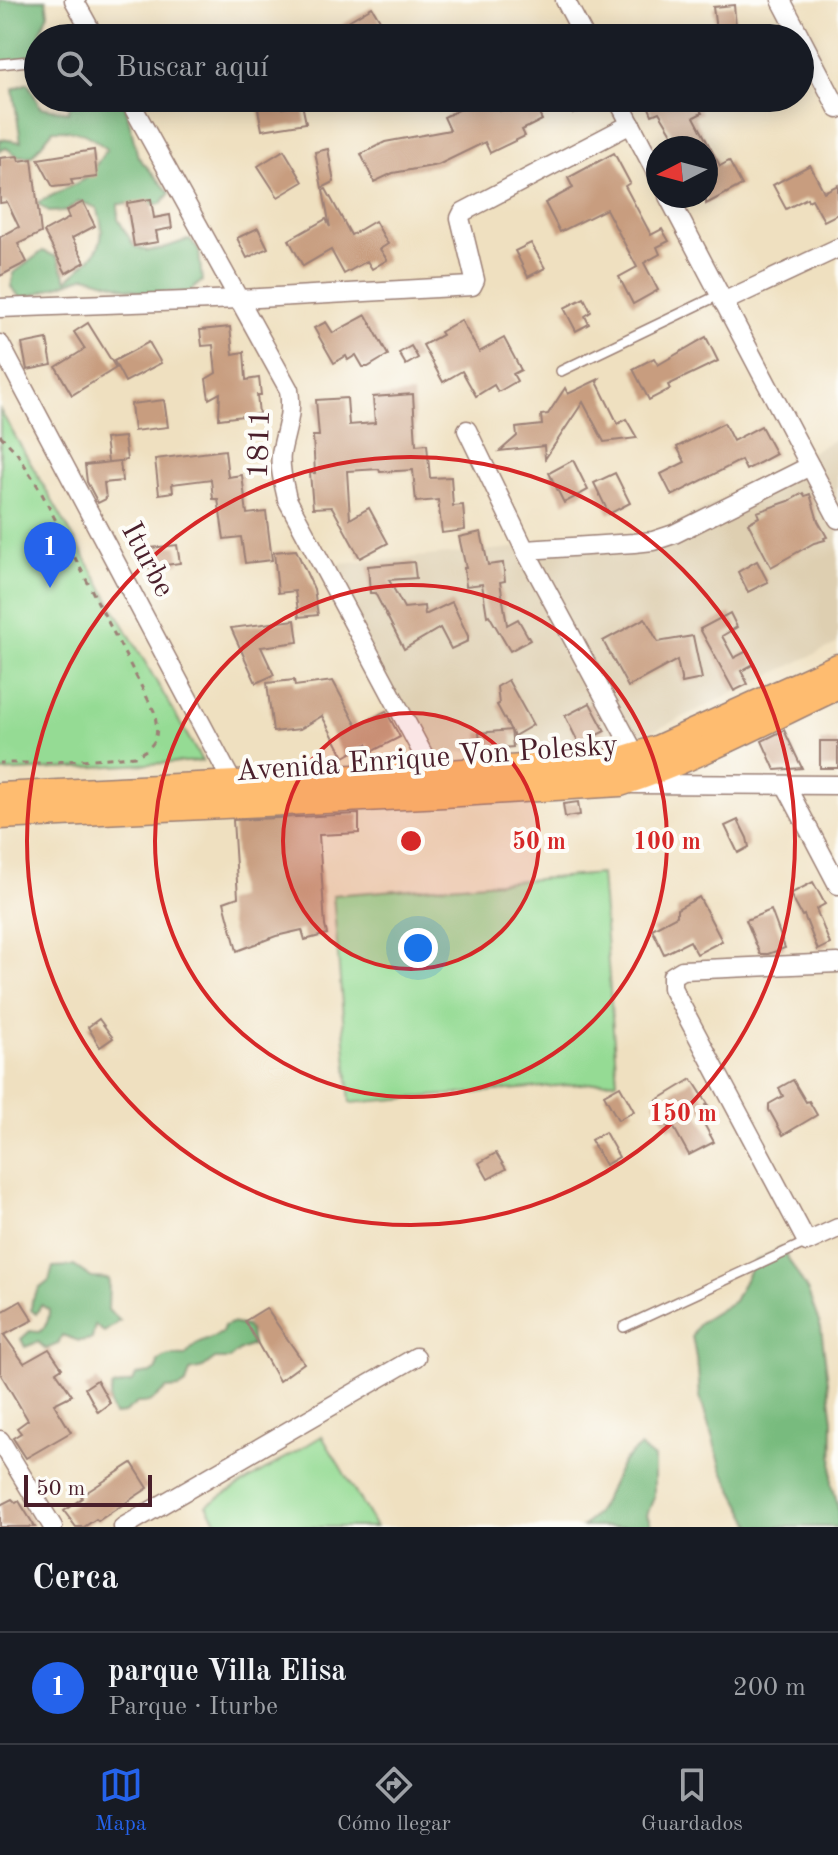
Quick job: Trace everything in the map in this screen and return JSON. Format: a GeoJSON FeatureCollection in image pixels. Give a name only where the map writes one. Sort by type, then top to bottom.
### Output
{"type":"FeatureCollection","features":[{"type":"Feature","properties":{"kind":"main road","name":"Avenida Enrique Von Polesky"},"geometry":{"type":"LineString","coordinates":[[0,816],[238,793],[439,784],[620,783],[657,749],[838,667]]}},
{"type":"Feature","properties":{"kind":"main road","name":"Avenida Enrique Von Polesky"},"geometry":{"type":"LineString","coordinates":[[439,784],[615,762],[641,766],[838,686]]}},
{"type":"Feature","properties":{"kind":"main road","name":"Avenida Enrique Von Polesky"},"geometry":{"type":"LineString","coordinates":[[0,796],[103,807]]}},
{"type":"Feature","properties":{"kind":"street"},"geometry":{"type":"LineString","coordinates":[[74,0],[87,24]]}},
{"type":"Feature","properties":{"kind":"street"},"geometry":{"type":"LineString","coordinates":[[565,0],[578,24]]}},
{"type":"Feature","properties":{"kind":"street"},"geometry":{"type":"LineString","coordinates":[[781,0],[794,24]]}},
{"type":"Feature","properties":{"kind":"street"},"geometry":{"type":"LineString","coordinates":[[814,63],[838,109]]}},
{"type":"Feature","properties":{"kind":"street","name":"1811"},"geometry":{"type":"LineString","coordinates":[[136,112],[289,390],[292,406],[281,456],[287,499],[439,784]]}},
{"type":"Feature","properties":{"kind":"street"},"geometry":{"type":"LineString","coordinates":[[625,112],[646,153]]}},
{"type":"Feature","properties":{"kind":"street"},"geometry":{"type":"LineString","coordinates":[[0,308],[472,286],[475,280],[460,218],[463,212],[631,124]]}},
{"type":"Feature","properties":{"kind":"street"},"geometry":{"type":"LineString","coordinates":[[674,208],[838,519]]}},
{"type":"Feature","properties":{"kind":"street"},"geometry":{"type":"LineString","coordinates":[[721,298],[838,248]]}},
{"type":"Feature","properties":{"kind":"street","name":"Iturbe"},"geometry":{"type":"LineString","coordinates":[[0,344],[238,793]]}},
{"type":"Feature","properties":{"kind":"street"},"geometry":{"type":"LineString","coordinates":[[467,430],[525,550],[641,766]]}},
{"type":"Feature","properties":{"kind":"street"},"geometry":{"type":"LineString","coordinates":[[525,550],[653,541],[674,534],[810,466]]}},
{"type":"Feature","properties":{"kind":"street"},"geometry":{"type":"LineString","coordinates":[[620,783],[838,785]]}},
{"type":"Feature","properties":{"kind":"street"},"geometry":{"type":"LineString","coordinates":[[786,786],[838,885]]}},
{"type":"Feature","properties":{"kind":"street"},"geometry":{"type":"LineString","coordinates":[[838,963],[682,970],[672,976],[672,988],[807,1242],[838,1228]]}},
{"type":"Feature","properties":{"kind":"street"},"geometry":{"type":"LineString","coordinates":[[123,1527],[416,1357]]}},
{"type":"Feature","properties":{"kind":"street"},"geometry":{"type":"LineString","coordinates":[[0,1440],[53,1527]]}},
{"type":"Feature","properties":{"kind":"lane"},"geometry":{"type":"LineString","coordinates":[[0,64],[24,61]]}},
{"type":"Feature","properties":{"kind":"lane"},"geometry":{"type":"LineString","coordinates":[[561,371],[721,298]]}},
{"type":"Feature","properties":{"kind":"lane"},"geometry":{"type":"LineString","coordinates":[[624,1327],[807,1242]]}},
{"type":"Feature","properties":{"kind":"path"},"geometry":{"type":"LineString","coordinates":[[0,435],[17,453],[39,488],[154,711],[158,733],[153,745],[135,756],[0,763]]}},
{"type":"Feature","properties":{"kind":"shaded area"},"geometry":{"type":"Polygon","coordinates":[[[838,438],[838,643],[658,729],[595,748],[430,753],[318,566],[653,535],[838,438]]]}},
{"type":"Feature","properties":{"kind":"green space"},"geometry":{"type":"Polygon","coordinates":[[[0,0],[46,0],[48,13],[44,24],[24,24],[24,59],[0,67],[0,0]]]}},
{"type":"Feature","properties":{"kind":"green space"},"geometry":{"type":"Polygon","coordinates":[[[24,85],[24,112],[127,112],[138,157],[170,193],[161,204],[118,204],[118,219],[134,246],[147,251],[190,239],[199,251],[202,281],[189,292],[141,292],[86,276],[22,299],[11,287],[14,273],[43,251],[57,257],[67,280],[97,249],[102,232],[97,208],[79,201],[66,211],[49,212],[37,203],[87,178],[107,149],[82,133],[53,130],[32,156],[18,156],[6,148],[0,151],[0,139],[21,142],[13,89],[24,85]]]}},
{"type":"Feature","properties":{"kind":"green space"},"geometry":{"type":"Polygon","coordinates":[[[0,410],[202,761],[0,772],[0,410]]]}},
{"type":"Feature","properties":{"kind":"green space"},"geometry":{"type":"Polygon","coordinates":[[[601,874],[617,1081],[350,1103],[333,895],[601,874]]]}},
{"type":"Feature","properties":{"kind":"green space"},"geometry":{"type":"Polygon","coordinates":[[[782,1248],[808,1292],[821,1328],[833,1420],[832,1484],[838,1506],[838,1527],[753,1527],[722,1469],[700,1397],[692,1336],[699,1323],[734,1301],[754,1262],[782,1248]]]}},
{"type":"Feature","properties":{"kind":"green space"},"geometry":{"type":"Polygon","coordinates":[[[74,1266],[92,1278],[109,1279],[108,1310],[120,1321],[104,1332],[95,1325],[92,1339],[79,1341],[62,1335],[58,1344],[46,1349],[38,1342],[25,1347],[21,1339],[30,1331],[39,1332],[48,1320],[49,1310],[41,1305],[36,1314],[31,1310],[39,1289],[49,1281],[53,1267],[74,1266]]]}},
{"type":"Feature","properties":{"kind":"green space"},"geometry":{"type":"Polygon","coordinates":[[[231,1323],[246,1326],[252,1345],[229,1359],[215,1359],[203,1368],[190,1371],[186,1384],[180,1388],[166,1389],[150,1401],[137,1403],[124,1413],[114,1415],[110,1401],[113,1387],[133,1382],[136,1375],[151,1373],[157,1369],[158,1361],[164,1358],[185,1356],[195,1345],[222,1333],[224,1326],[231,1323]]]}},
{"type":"Feature","properties":{"kind":"green space"},"geometry":{"type":"Polygon","coordinates":[[[322,1436],[376,1527],[220,1527],[207,1505],[322,1436]]]}},
{"type":"Feature","properties":{"kind":"green space"},"geometry":{"type":"Polygon","coordinates":[[[640,1447],[654,1458],[654,1497],[647,1515],[652,1527],[582,1527],[601,1506],[623,1462],[640,1447]]]}},
{"type":"Feature","properties":{"kind":"building"},"geometry":{"type":"Polygon","coordinates":[[[734,5],[736,24],[715,24],[713,7],[734,5]]]}},
{"type":"Feature","properties":{"kind":"building"},"geometry":{"type":"Polygon","coordinates":[[[372,7],[382,24],[343,24],[372,7]]]}},
{"type":"Feature","properties":{"kind":"building"},"geometry":{"type":"Polygon","coordinates":[[[259,112],[304,112],[306,123],[262,130],[259,112]]]}},
{"type":"Feature","properties":{"kind":"building"},"geometry":{"type":"Polygon","coordinates":[[[455,112],[538,112],[542,120],[522,130],[525,136],[490,153],[485,142],[438,165],[393,173],[374,182],[361,154],[385,142],[450,130],[444,117],[455,112]]]}},
{"type":"Feature","properties":{"kind":"building"},"geometry":{"type":"Polygon","coordinates":[[[659,112],[701,112],[694,117],[704,136],[674,136],[659,112]]]}},
{"type":"Feature","properties":{"kind":"building"},"geometry":{"type":"Polygon","coordinates":[[[328,149],[334,182],[322,188],[315,152],[328,149]]]}},
{"type":"Feature","properties":{"kind":"building"},"geometry":{"type":"Polygon","coordinates":[[[94,150],[97,177],[71,180],[73,185],[53,187],[38,159],[94,150]]]}},
{"type":"Feature","properties":{"kind":"building"},"geometry":{"type":"Polygon","coordinates":[[[284,150],[303,182],[278,197],[258,166],[284,150]]]}},
{"type":"Feature","properties":{"kind":"building"},"geometry":{"type":"Polygon","coordinates":[[[614,153],[630,183],[625,186],[651,235],[662,229],[669,241],[657,247],[660,254],[644,263],[658,290],[633,304],[619,277],[637,267],[606,209],[560,232],[545,203],[573,188],[568,178],[614,153]]]}},
{"type":"Feature","properties":{"kind":"building"},"geometry":{"type":"Polygon","coordinates":[[[18,156],[19,161],[32,159],[41,233],[18,244],[27,262],[0,276],[0,237],[19,227],[7,202],[0,203],[0,158],[18,156]]]}},
{"type":"Feature","properties":{"kind":"building"},"geometry":{"type":"Polygon","coordinates":[[[729,161],[742,185],[718,198],[718,162],[720,166],[729,161]]]}},
{"type":"Feature","properties":{"kind":"building"},"geometry":{"type":"Polygon","coordinates":[[[810,165],[824,192],[838,185],[838,214],[824,221],[812,199],[808,201],[807,198],[786,209],[773,185],[810,165]]]}},
{"type":"Feature","properties":{"kind":"building"},"geometry":{"type":"Polygon","coordinates":[[[326,189],[351,235],[375,221],[388,244],[380,249],[387,260],[372,269],[367,261],[344,274],[331,250],[303,266],[289,240],[326,219],[330,227],[323,190],[326,189]]]}},
{"type":"Feature","properties":{"kind":"building"},"geometry":{"type":"Polygon","coordinates":[[[151,199],[154,218],[170,215],[172,228],[156,231],[158,242],[134,246],[127,203],[151,199]]]}},
{"type":"Feature","properties":{"kind":"building"},"geometry":{"type":"Polygon","coordinates":[[[83,202],[95,226],[72,238],[85,262],[66,273],[44,232],[69,218],[66,211],[83,202]]]}},
{"type":"Feature","properties":{"kind":"building"},"geometry":{"type":"Polygon","coordinates":[[[258,228],[268,248],[247,258],[237,238],[258,228]]]}},
{"type":"Feature","properties":{"kind":"building"},"geometry":{"type":"Polygon","coordinates":[[[531,243],[545,268],[528,277],[515,251],[531,243]]]}},
{"type":"Feature","properties":{"kind":"building"},"geometry":{"type":"Polygon","coordinates":[[[584,298],[591,312],[585,316],[589,324],[576,331],[564,308],[584,298]]]}},
{"type":"Feature","properties":{"kind":"building"},"geometry":{"type":"Polygon","coordinates":[[[366,315],[388,355],[368,367],[363,367],[356,355],[348,360],[346,356],[334,363],[314,328],[326,322],[333,333],[366,315]]]}},
{"type":"Feature","properties":{"kind":"building"},"geometry":{"type":"Polygon","coordinates":[[[461,320],[479,352],[504,338],[521,370],[513,374],[517,381],[498,392],[494,385],[476,396],[462,371],[443,382],[423,345],[461,320]]]}},
{"type":"Feature","properties":{"kind":"building"},"geometry":{"type":"Polygon","coordinates":[[[88,323],[116,368],[72,395],[56,367],[85,349],[74,332],[88,323]]]}},
{"type":"Feature","properties":{"kind":"building"},"geometry":{"type":"Polygon","coordinates":[[[230,327],[233,354],[244,352],[246,380],[259,378],[259,414],[219,419],[220,393],[209,399],[206,379],[216,373],[213,345],[202,346],[200,330],[230,327]]]}},
{"type":"Feature","properties":{"kind":"building"},"geometry":{"type":"Polygon","coordinates":[[[706,337],[718,361],[668,385],[670,389],[649,400],[633,369],[654,358],[658,365],[706,337]]]}},
{"type":"Feature","properties":{"kind":"building"},"geometry":{"type":"Polygon","coordinates":[[[47,339],[52,365],[27,370],[22,344],[47,339]]]}},
{"type":"Feature","properties":{"kind":"building"},"geometry":{"type":"Polygon","coordinates":[[[149,342],[161,363],[125,382],[114,361],[149,342]]]}},
{"type":"Feature","properties":{"kind":"building"},"geometry":{"type":"Polygon","coordinates":[[[411,346],[418,358],[406,365],[399,353],[411,346]]]}},
{"type":"Feature","properties":{"kind":"building"},"geometry":{"type":"Polygon","coordinates":[[[599,379],[597,382],[618,424],[626,419],[637,438],[604,442],[583,402],[545,459],[544,446],[500,451],[517,436],[516,428],[542,425],[541,415],[548,414],[565,388],[568,394],[599,379]]]}},
{"type":"Feature","properties":{"kind":"building"},"geometry":{"type":"Polygon","coordinates":[[[413,394],[416,445],[427,444],[430,478],[451,477],[453,506],[463,505],[465,530],[442,533],[438,500],[416,502],[413,470],[347,471],[350,519],[369,508],[388,543],[360,558],[332,507],[313,508],[310,473],[315,473],[313,436],[319,436],[316,400],[347,398],[349,425],[375,423],[373,397],[413,394]]]}},
{"type":"Feature","properties":{"kind":"building"},"geometry":{"type":"Polygon","coordinates":[[[164,400],[168,427],[134,431],[131,404],[164,400]]]}},
{"type":"Feature","properties":{"kind":"building"},"geometry":{"type":"Polygon","coordinates":[[[724,423],[733,441],[761,426],[776,454],[746,470],[741,460],[672,496],[661,474],[685,462],[677,447],[724,423]]]}},
{"type":"Feature","properties":{"kind":"building"},"geometry":{"type":"Polygon","coordinates":[[[124,437],[127,460],[120,461],[122,481],[104,483],[106,499],[98,503],[87,482],[85,465],[119,461],[108,462],[105,439],[124,437]]]}},
{"type":"Feature","properties":{"kind":"building"},"geometry":{"type":"Polygon","coordinates":[[[225,450],[228,477],[242,475],[247,514],[266,512],[272,560],[245,563],[241,537],[224,539],[218,499],[213,499],[211,479],[172,484],[173,492],[159,494],[155,459],[225,450]]]}},
{"type":"Feature","properties":{"kind":"building"},"geometry":{"type":"Polygon","coordinates":[[[573,460],[588,490],[564,503],[549,473],[573,460]]]}},
{"type":"Feature","properties":{"kind":"building"},"geometry":{"type":"Polygon","coordinates":[[[615,473],[630,503],[609,514],[594,483],[615,473]]]}},
{"type":"Feature","properties":{"kind":"building"},"geometry":{"type":"Polygon","coordinates":[[[803,493],[805,496],[810,494],[818,521],[827,537],[771,567],[748,523],[759,517],[757,512],[803,493]]]}},
{"type":"Feature","properties":{"kind":"building"},"geometry":{"type":"Polygon","coordinates":[[[481,532],[488,565],[503,563],[505,581],[500,582],[507,625],[518,619],[530,640],[510,651],[487,616],[482,584],[466,586],[466,568],[459,537],[481,532]]]}},
{"type":"Feature","properties":{"kind":"building"},"geometry":{"type":"Polygon","coordinates":[[[177,545],[180,563],[144,568],[142,549],[177,545]]]}},
{"type":"Feature","properties":{"kind":"building"},"geometry":{"type":"Polygon","coordinates":[[[296,550],[314,589],[318,615],[299,617],[295,591],[278,593],[274,552],[296,550]]]}},
{"type":"Feature","properties":{"kind":"building"},"geometry":{"type":"Polygon","coordinates":[[[757,561],[768,582],[748,592],[738,572],[757,561]]]}},
{"type":"Feature","properties":{"kind":"building"},"geometry":{"type":"Polygon","coordinates":[[[414,562],[416,578],[389,580],[404,608],[424,606],[425,615],[452,602],[468,641],[451,649],[440,628],[404,649],[375,593],[370,593],[368,566],[414,562]]]}},
{"type":"Feature","properties":{"kind":"building"},"geometry":{"type":"Polygon","coordinates":[[[730,613],[737,627],[722,636],[734,658],[747,651],[754,664],[741,671],[748,684],[734,691],[700,629],[730,613]]]}},
{"type":"Feature","properties":{"kind":"building"},"geometry":{"type":"Polygon","coordinates":[[[645,618],[658,642],[693,636],[702,679],[682,683],[677,660],[628,687],[603,641],[645,618]]]}},
{"type":"Feature","properties":{"kind":"building"},"geometry":{"type":"Polygon","coordinates":[[[295,620],[298,642],[261,647],[274,675],[256,683],[231,628],[295,620]]]}},
{"type":"Feature","properties":{"kind":"building"},"geometry":{"type":"Polygon","coordinates":[[[294,680],[295,686],[333,681],[357,726],[386,711],[400,737],[371,752],[367,744],[344,757],[322,716],[300,729],[273,732],[267,683],[294,680]]]}},
{"type":"Feature","properties":{"kind":"building"},"geometry":{"type":"Polygon","coordinates":[[[508,680],[533,725],[514,736],[497,705],[497,687],[508,680]]]}},
{"type":"Feature","properties":{"kind":"building"},"geometry":{"type":"Polygon","coordinates":[[[590,703],[605,731],[579,744],[565,716],[590,703]]]}},
{"type":"Feature","properties":{"kind":"building"},"geometry":{"type":"Polygon","coordinates":[[[511,730],[513,747],[481,750],[479,733],[511,730]]]}},
{"type":"Feature","properties":{"kind":"building"},"geometry":{"type":"Polygon","coordinates":[[[784,730],[802,768],[775,770],[762,741],[784,730]]]}},
{"type":"Feature","properties":{"kind":"building"},"geometry":{"type":"Polygon","coordinates":[[[820,741],[838,741],[838,768],[820,768],[820,741]]]}},
{"type":"Feature","properties":{"kind":"building"},"geometry":{"type":"Polygon","coordinates":[[[578,802],[580,815],[565,817],[563,804],[578,802]]]}},
{"type":"Feature","properties":{"kind":"building"},"geometry":{"type":"Polygon","coordinates":[[[359,814],[359,833],[319,835],[327,934],[305,940],[302,930],[237,951],[224,902],[238,897],[233,820],[359,814]]]}},
{"type":"Feature","properties":{"kind":"building"},"geometry":{"type":"Polygon","coordinates":[[[738,820],[749,847],[738,853],[725,826],[738,820]]]}},
{"type":"Feature","properties":{"kind":"building"},"geometry":{"type":"Polygon","coordinates":[[[813,882],[825,904],[816,909],[830,944],[818,950],[804,915],[790,894],[813,882]]]}},
{"type":"Feature","properties":{"kind":"building"},"geometry":{"type":"Polygon","coordinates":[[[699,897],[722,941],[697,954],[690,941],[664,954],[652,929],[677,916],[677,909],[699,897]]]}},
{"type":"Feature","properties":{"kind":"building"},"geometry":{"type":"Polygon","coordinates":[[[771,910],[785,948],[760,954],[746,920],[771,910]]]}},
{"type":"Feature","properties":{"kind":"building"},"geometry":{"type":"Polygon","coordinates":[[[99,1019],[113,1038],[100,1047],[88,1027],[99,1019]]]}},
{"type":"Feature","properties":{"kind":"building"},"geometry":{"type":"Polygon","coordinates":[[[692,1079],[708,1104],[698,1113],[714,1142],[689,1155],[673,1126],[669,1129],[654,1102],[692,1079]]]}},
{"type":"Feature","properties":{"kind":"building"},"geometry":{"type":"Polygon","coordinates":[[[793,1080],[817,1115],[783,1135],[769,1110],[769,1104],[783,1096],[779,1088],[793,1080]]]}},
{"type":"Feature","properties":{"kind":"building"},"geometry":{"type":"Polygon","coordinates":[[[620,1086],[634,1111],[618,1120],[604,1095],[620,1086]]]}},
{"type":"Feature","properties":{"kind":"building"},"geometry":{"type":"Polygon","coordinates":[[[605,1132],[619,1157],[605,1165],[591,1140],[605,1132]]]}},
{"type":"Feature","properties":{"kind":"building"},"geometry":{"type":"Polygon","coordinates":[[[496,1153],[506,1169],[488,1179],[479,1163],[496,1153]]]}},
{"type":"Feature","properties":{"kind":"building"},"geometry":{"type":"Polygon","coordinates":[[[21,1301],[33,1320],[4,1335],[24,1363],[49,1349],[62,1368],[56,1372],[72,1395],[54,1404],[71,1432],[26,1458],[13,1438],[21,1433],[17,1428],[28,1420],[0,1373],[0,1313],[21,1301]]]}},
{"type":"Feature","properties":{"kind":"building"},"geometry":{"type":"Polygon","coordinates":[[[266,1308],[304,1363],[279,1381],[245,1321],[266,1308]]]}},
{"type":"Feature","properties":{"kind":"building"},"geometry":{"type":"Polygon","coordinates":[[[97,1380],[110,1403],[98,1412],[85,1388],[97,1380]]]}},
{"type":"Feature","properties":{"kind":"building"},"geometry":{"type":"Polygon","coordinates":[[[132,1463],[148,1488],[98,1521],[96,1519],[84,1527],[76,1527],[64,1511],[81,1496],[132,1463]]]}},
{"type":"Feature","properties":{"kind":"building"},"geometry":{"type":"Polygon","coordinates":[[[12,1499],[16,1503],[19,1501],[35,1527],[0,1527],[0,1505],[12,1499]]]}},
{"type":"Feature","properties":{"kind":"place","name":"parque Villa Elisa"},"geometry":{"type":"Point","coordinates":[50,588]}}]}
